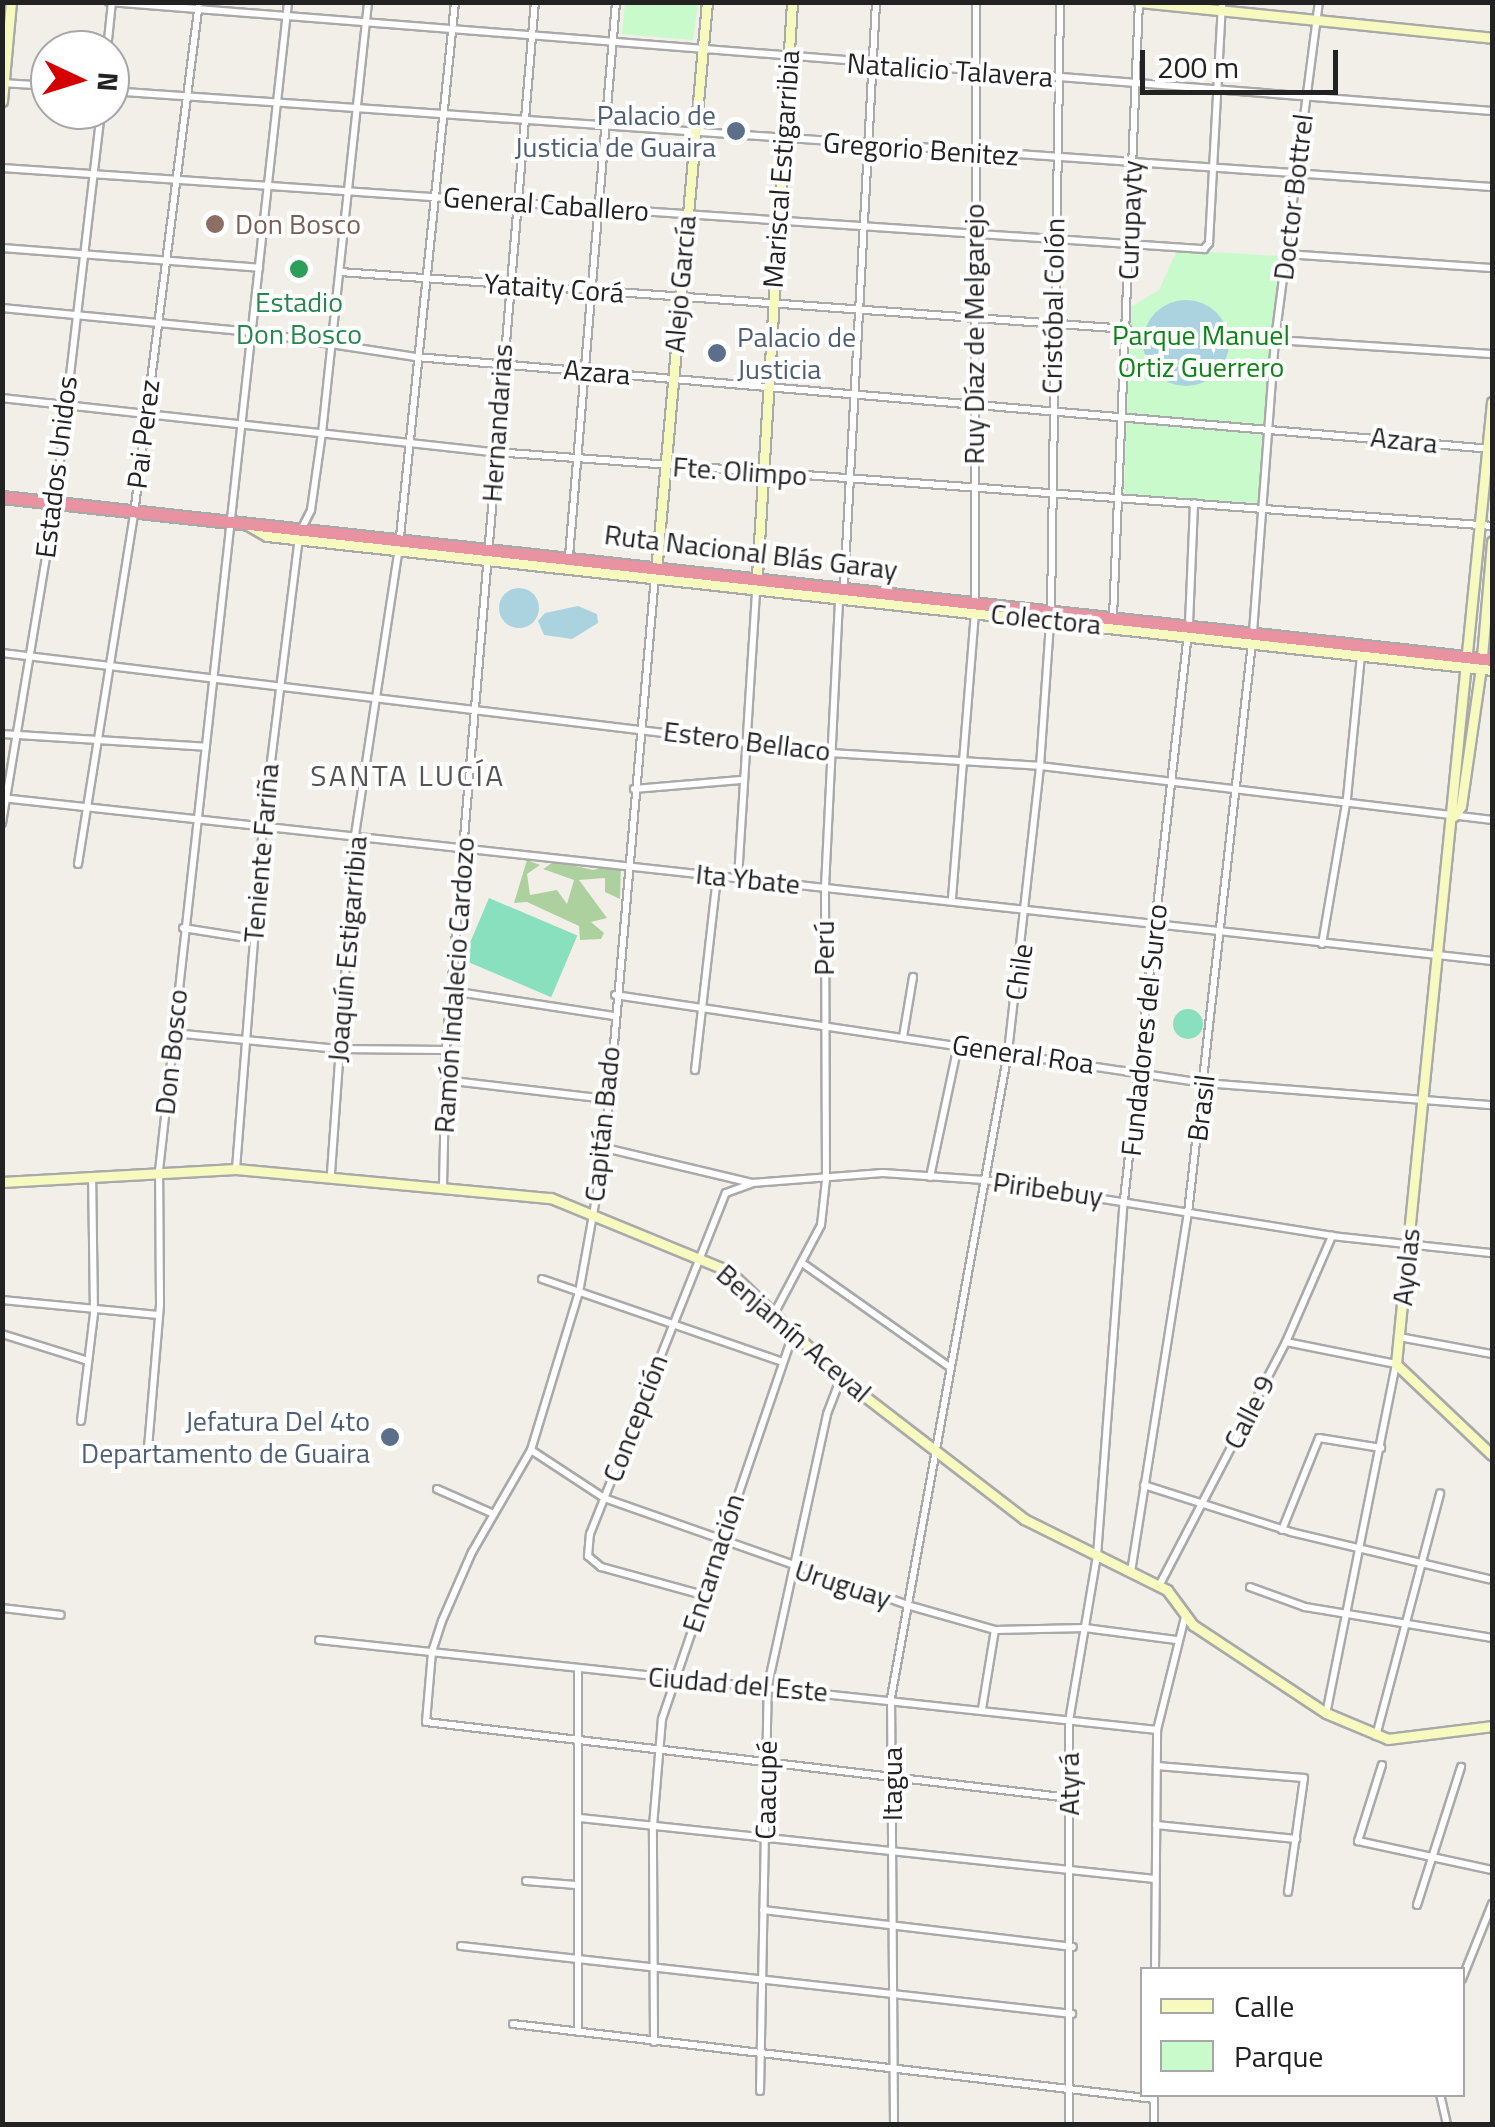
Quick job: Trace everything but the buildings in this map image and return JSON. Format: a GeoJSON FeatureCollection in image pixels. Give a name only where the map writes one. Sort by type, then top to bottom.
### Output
{"type":"FeatureCollection","features":[{"type":"Feature","properties":{"kind":"highway","name":"Ruta Nacional Blás Garay"},"geometry":{"type":"LineString","coordinates":[[2,497],[134,514],[238,522],[301,533],[569,556],[974,609],[1113,617],[1189,630],[1487,664]]}},
{"type":"Feature","properties":{"kind":"street"},"geometry":{"type":"LineString","coordinates":[[2,101],[11,2]]}},
{"type":"Feature","properties":{"kind":"street","name":"Don Bosco"},"geometry":{"type":"LineString","coordinates":[[148,1448],[158,1315],[159,1171],[172,1032],[213,681],[238,522],[242,425],[288,2]]}},
{"type":"Feature","properties":{"kind":"street","name":"Teniente Fariña"},"geometry":{"type":"LineString","coordinates":[[236,1169],[262,826],[301,533],[311,510],[322,433],[368,2]]}},
{"type":"Feature","properties":{"kind":"street","name":"Joaquín Estigarribia"},"geometry":{"type":"LineString","coordinates":[[331,1173],[355,836],[400,543],[423,278],[455,2]]}},
{"type":"Feature","properties":{"kind":"street","name":"Hernandarias"},"geometry":{"type":"LineString","coordinates":[[488,551],[500,364],[535,2]]}},
{"type":"Feature","properties":{"kind":"street"},"geometry":{"type":"LineString","coordinates":[[569,556],[616,2]]}},
{"type":"Feature","properties":{"kind":"street","name":"Alejo García"},"geometry":{"type":"LineString","coordinates":[[656,570],[662,465],[707,2]]}},
{"type":"Feature","properties":{"kind":"street","name":"Mariscal Estigarribia"},"geometry":{"type":"LineString","coordinates":[[756,581],[792,2]]}},
{"type":"Feature","properties":{"kind":"street","name":"Perú"},"geometry":{"type":"LineString","coordinates":[[775,1312],[804,1265],[820,1225],[826,1180],[824,887],[876,2]]}},
{"type":"Feature","properties":{"kind":"street","name":"Ruy Díaz de Melgarejo"},"geometry":{"type":"LineString","coordinates":[[952,898],[974,609],[976,2]]}},
{"type":"Feature","properties":{"kind":"street","name":"Cristóbal Colón"},"geometry":{"type":"LineString","coordinates":[[1051,615],[1052,322],[1060,2]]}},
{"type":"Feature","properties":{"kind":"street"},"geometry":{"type":"LineString","coordinates":[[1139,2],[1221,7],[1492,38]]}},
{"type":"Feature","properties":{"kind":"street","name":"Curupayty"},"geometry":{"type":"LineString","coordinates":[[1113,617],[1139,2]]}},
{"type":"Feature","properties":{"kind":"street","name":"Doctor Bottrel"},"geometry":{"type":"LineString","coordinates":[[1252,637],[1284,254],[1319,2]]}},
{"type":"Feature","properties":{"kind":"street"},"geometry":{"type":"LineString","coordinates":[[109,30],[111,3]]}},
{"type":"Feature","properties":{"kind":"street","name":"Natalicio Talavera"},"geometry":{"type":"LineString","coordinates":[[111,3],[198,6],[974,74],[1492,110]]}},
{"type":"Feature","properties":{"kind":"street","name":"Pai Perez"},"geometry":{"type":"LineString","coordinates":[[78,864],[134,514],[198,6]]}},
{"type":"Feature","properties":{"kind":"street"},"geometry":{"type":"LineString","coordinates":[[1213,168],[1221,7]]}},
{"type":"Feature","properties":{"kind":"street"},"geometry":{"type":"LineString","coordinates":[[3,83],[30,85]]}},
{"type":"Feature","properties":{"kind":"street","name":"Gregorio Benitez"},"geometry":{"type":"LineString","coordinates":[[130,92],[1492,187]]}},
{"type":"Feature","properties":{"kind":"street","name":"Estados Unidos"},"geometry":{"type":"LineString","coordinates":[[2,822],[55,503],[98,130]]}},
{"type":"Feature","properties":{"kind":"street","name":"General Caballero"},"geometry":{"type":"LineString","coordinates":[[2,168],[175,176],[777,220],[974,239],[1208,248],[1213,168]]}},
{"type":"Feature","properties":{"kind":"street"},"geometry":{"type":"LineString","coordinates":[[2,248],[260,268]]}},
{"type":"Feature","properties":{"kind":"street"},"geometry":{"type":"LineString","coordinates":[[1284,254],[1492,268]]}},
{"type":"Feature","properties":{"kind":"street","name":"Yataity Corá"},"geometry":{"type":"LineString","coordinates":[[340,272],[1127,329]]}},
{"type":"Feature","properties":{"kind":"street","name":"Azara"},"geometry":{"type":"LineString","coordinates":[[2,308],[252,332],[416,357],[854,391],[1490,448]]}},
{"type":"Feature","properties":{"kind":"street"},"geometry":{"type":"LineString","coordinates":[[1275,340],[1492,354]]}},
{"type":"Feature","properties":{"kind":"street","name":"Fte. Olimpo"},"geometry":{"type":"LineString","coordinates":[[2,398],[494,452],[973,492],[1052,493],[1492,526]]}},
{"type":"Feature","properties":{"kind":"street"},"geometry":{"type":"LineString","coordinates":[[1454,816],[1492,402]]}},
{"type":"Feature","properties":{"kind":"street","name":"Fundadores del Surco"},"geometry":{"type":"LineString","coordinates":[[1097,1556],[1124,1200],[1189,630],[1194,503]]}},
{"type":"Feature","properties":{"kind":"street"},"geometry":{"type":"LineString","coordinates":[[1454,816],[1461,806],[1487,664],[1492,541]]}},
{"type":"Feature","properties":{"kind":"street"},"geometry":{"type":"LineString","coordinates":[[488,551],[656,570]]}},
{"type":"Feature","properties":{"kind":"street","name":"Ramón Indalecio Cardozo"},"geometry":{"type":"LineString","coordinates":[[443,1186],[450,990],[488,551]]}},
{"type":"Feature","properties":{"kind":"street","name":"Capitán Bado"},"geometry":{"type":"LineString","coordinates":[[580,1742],[426,1722],[432,1652],[494,1514],[531,1450],[579,1292],[605,1148],[638,728],[656,570]]}},
{"type":"Feature","properties":{"kind":"street"},"geometry":{"type":"LineString","coordinates":[[738,878],[740,780],[756,581]]}},
{"type":"Feature","properties":{"kind":"street","name":"Colectora"},"geometry":{"type":"LineString","coordinates":[[1051,615],[1189,630]]}},
{"type":"Feature","properties":{"kind":"street","name":"Chile"},"geometry":{"type":"LineString","coordinates":[[932,1448],[1008,1052],[1028,909],[1051,615]]}},
{"type":"Feature","properties":{"kind":"street"},"geometry":{"type":"LineString","coordinates":[[1252,637],[1361,654],[1466,662]]}},
{"type":"Feature","properties":{"kind":"street","name":"Brasil"},"geometry":{"type":"LineString","coordinates":[[1131,1572],[1188,1213],[1252,637]]}},
{"type":"Feature","properties":{"kind":"street","name":"Estero Bellaco"},"geometry":{"type":"LineString","coordinates":[[2,654],[110,670],[744,739],[830,753],[1040,766],[1170,783],[1347,798],[1492,820]]}},
{"type":"Feature","properties":{"kind":"street"},"geometry":{"type":"LineString","coordinates":[[1322,944],[1347,798],[1361,654]]}},
{"type":"Feature","properties":{"kind":"street"},"geometry":{"type":"LineString","coordinates":[[2,734],[206,747]]}},
{"type":"Feature","properties":{"kind":"street"},"geometry":{"type":"LineString","coordinates":[[634,789],[740,780]]}},
{"type":"Feature","properties":{"kind":"street","name":"Ita Ybate"},"geometry":{"type":"LineString","coordinates":[[4,798],[952,898],[1221,935],[1492,961]]}},
{"type":"Feature","properties":{"kind":"street","name":"Ayolas"},"geometry":{"type":"LineString","coordinates":[[1326,1713],[1396,1364],[1454,816]]}},
{"type":"Feature","properties":{"kind":"street"},"geometry":{"type":"LineString","coordinates":[[696,1070],[717,876]]}},
{"type":"Feature","properties":{"kind":"street"},"geometry":{"type":"LineString","coordinates":[[184,928],[252,939]]}},
{"type":"Feature","properties":{"kind":"street"},"geometry":{"type":"LineString","coordinates":[[903,1037],[913,977]]}},
{"type":"Feature","properties":{"kind":"street"},"geometry":{"type":"LineString","coordinates":[[450,990],[614,1016]]}},
{"type":"Feature","properties":{"kind":"street","name":"General Roa"},"geometry":{"type":"LineString","coordinates":[[615,995],[1204,1083],[1492,1105]]}},
{"type":"Feature","properties":{"kind":"street"},"geometry":{"type":"LineString","coordinates":[[172,1032],[338,1050],[446,1050]]}},
{"type":"Feature","properties":{"kind":"street"},"geometry":{"type":"LineString","coordinates":[[930,1177],[958,1045]]}},
{"type":"Feature","properties":{"kind":"street"},"geometry":{"type":"LineString","coordinates":[[445,1080],[606,1099]]}},
{"type":"Feature","properties":{"kind":"street","name":"Piribebuy"},"geometry":{"type":"LineString","coordinates":[[605,1148],[752,1183],[882,1173],[984,1180],[1332,1236],[1492,1253]]}},
{"type":"Feature","properties":{"kind":"street","name":"Benjamín Aceval"},"geometry":{"type":"LineString","coordinates":[[2,1182],[159,1171],[331,1173],[520,1190],[592,1214],[699,1254],[775,1312],[841,1378],[1047,1535],[1160,1586],[1185,1618],[1247,1666],[1326,1713],[1376,1736],[1424,1738],[1492,1726]]}},
{"type":"Feature","properties":{"kind":"street"},"geometry":{"type":"LineString","coordinates":[[81,1420],[94,1313],[92,1175]]}},
{"type":"Feature","properties":{"kind":"street"},"geometry":{"type":"LineString","coordinates":[[725,1175],[726,1193],[752,1183]]}},
{"type":"Feature","properties":{"kind":"street","name":"Concepción"},"geometry":{"type":"LineString","coordinates":[[703,1595],[601,1568],[588,1556],[604,1498],[726,1193]]}},
{"type":"Feature","properties":{"kind":"street","name":"Calle 9"},"geometry":{"type":"LineString","coordinates":[[1160,1586],[1286,1342],[1332,1236]]}},
{"type":"Feature","properties":{"kind":"street"},"geometry":{"type":"LineString","coordinates":[[804,1265],[948,1366]]}},
{"type":"Feature","properties":{"kind":"street"},"geometry":{"type":"LineString","coordinates":[[542,1279],[780,1361]]}},
{"type":"Feature","properties":{"kind":"street"},"geometry":{"type":"LineString","coordinates":[[2,1300],[94,1313],[158,1315]]}},
{"type":"Feature","properties":{"kind":"street","name":"Encarnación"},"geometry":{"type":"LineString","coordinates":[[654,2042],[658,1750],[674,1680],[780,1361],[794,1330]]}},
{"type":"Feature","properties":{"kind":"street"},"geometry":{"type":"LineString","coordinates":[[2,1334],[88,1361]]}},
{"type":"Feature","properties":{"kind":"street"},"geometry":{"type":"LineString","coordinates":[[1399,1337],[1492,1354]]}},
{"type":"Feature","properties":{"kind":"street"},"geometry":{"type":"LineString","coordinates":[[1286,1342],[1396,1364],[1492,1455]]}},
{"type":"Feature","properties":{"kind":"street","name":"Caacupé"},"geometry":{"type":"LineString","coordinates":[[760,2090],[768,1684],[841,1378]]}},
{"type":"Feature","properties":{"kind":"street"},"geometry":{"type":"LineString","coordinates":[[1282,1530],[1319,1438],[1381,1448]]}},
{"type":"Feature","properties":{"kind":"street","name":"Itagua"},"geometry":{"type":"LineString","coordinates":[[894,2124],[892,1698],[932,1448]]}},
{"type":"Feature","properties":{"kind":"street","name":"Uruguay"},"geometry":{"type":"LineString","coordinates":[[531,1450],[604,1498],[719,1543],[907,1605],[994,1630],[1085,1628],[1176,1640]]}},
{"type":"Feature","properties":{"kind":"street"},"geometry":{"type":"LineString","coordinates":[[1144,1485],[1282,1530],[1489,1579]]}},
{"type":"Feature","properties":{"kind":"street"},"geometry":{"type":"LineString","coordinates":[[437,1489],[494,1514]]}},
{"type":"Feature","properties":{"kind":"street"},"geometry":{"type":"LineString","coordinates":[[1376,1736],[1440,1493]]}},
{"type":"Feature","properties":{"kind":"street","name":"Atyrá"},"geometry":{"type":"LineString","coordinates":[[1072,2014],[1070,1718],[1097,1556]]}},
{"type":"Feature","properties":{"kind":"street"},"geometry":{"type":"LineString","coordinates":[[1250,1587],[1346,1616],[1492,1638]]}},
{"type":"Feature","properties":{"kind":"street"},"geometry":{"type":"LineString","coordinates":[[2,1608],[61,1614]]}},
{"type":"Feature","properties":{"kind":"street"},"geometry":{"type":"LineString","coordinates":[[1155,1967],[1157,1730],[1176,1640],[1185,1618]]}},
{"type":"Feature","properties":{"kind":"street"},"geometry":{"type":"LineString","coordinates":[[982,1708],[994,1630]]}},
{"type":"Feature","properties":{"kind":"street","name":"Ciudad del Este"},"geometry":{"type":"LineString","coordinates":[[318,1640],[578,1671],[768,1684],[1157,1730]]}},
{"type":"Feature","properties":{"kind":"street"},"geometry":{"type":"LineString","coordinates":[[578,1671],[578,2032]]}},
{"type":"Feature","properties":{"kind":"street"},"geometry":{"type":"LineString","coordinates":[[580,1742],[1070,1798]]}},
{"type":"Feature","properties":{"kind":"street"},"geometry":{"type":"LineString","coordinates":[[1382,1765],[1358,1841],[1492,1870]]}},
{"type":"Feature","properties":{"kind":"street"},"geometry":{"type":"LineString","coordinates":[[1156,1766],[1304,1778],[1288,1892]]}},
{"type":"Feature","properties":{"kind":"street"},"geometry":{"type":"LineString","coordinates":[[1417,1906],[1462,1767]]}},
{"type":"Feature","properties":{"kind":"street"},"geometry":{"type":"LineString","coordinates":[[580,1818],[1155,1879]]}},
{"type":"Feature","properties":{"kind":"street"},"geometry":{"type":"LineString","coordinates":[[1156,1825],[1296,1839]]}},
{"type":"Feature","properties":{"kind":"street"},"geometry":{"type":"LineString","coordinates":[[526,1881],[576,1885]]}},
{"type":"Feature","properties":{"kind":"street"},"geometry":{"type":"LineString","coordinates":[[1465,1972],[1492,1904]]}},
{"type":"Feature","properties":{"kind":"street"},"geometry":{"type":"LineString","coordinates":[[763,1910],[1073,1947]]}},
{"type":"Feature","properties":{"kind":"street"},"geometry":{"type":"LineString","coordinates":[[461,1946],[1072,2014],[1070,2124]]}},
{"type":"Feature","properties":{"kind":"street"},"geometry":{"type":"LineString","coordinates":[[513,2024],[895,2071],[1140,2095]]}},
{"type":"Feature","properties":{"kind":"street"},"geometry":{"type":"LineString","coordinates":[[1154,2097],[1154,2124]]}},
{"type":"Feature","properties":{"kind":"street"},"geometry":{"type":"LineString","coordinates":[[1441,2097],[1447,2124]]}},
{"type":"Feature","properties":{"kind":"green space"},"geometry":{"type":"Polygon","coordinates":[[[625,3],[698,3],[693,40],[622,34],[625,3]]]}},
{"type":"Feature","properties":{"kind":"green space","name":"Parque Manuel Ortiz Guerrero"},"geometry":{"type":"Polygon","coordinates":[[[1177,250],[1282,256],[1258,503],[1124,495],[1131,307],[1159,290],[1177,250]]]}},
{"type":"Feature","properties":{"kind":"green space"},"geometry":{"type":"Polygon","coordinates":[[[527,860],[540,865],[527,874],[530,895],[557,890],[567,904],[574,880],[543,869],[555,861],[593,870],[621,863],[620,899],[605,892],[605,878],[579,880],[607,918],[591,922],[604,933],[601,939],[580,940],[579,926],[527,902],[514,903],[527,860]]]}},
{"type":"Feature","properties":{"kind":"green space"},"geometry":{"type":"Polygon","coordinates":[[[489,898],[577,936],[551,997],[463,960],[489,898]]]}},
{"type":"Feature","properties":{"kind":"green space"},"geometry":{"type":"Polygon","coordinates":[[[1188,1009],[1202,1018],[1203,1024],[1194,1038],[1188,1039],[1174,1030],[1173,1024],[1182,1010],[1188,1009]]]}},
{"type":"Feature","properties":{"kind":"water"},"geometry":{"type":"Polygon","coordinates":[[[1186,300],[1216,313],[1229,343],[1216,373],[1186,386],[1156,373],[1143,343],[1156,313],[1186,300]]]}},
{"type":"Feature","properties":{"kind":"water"},"geometry":{"type":"Polygon","coordinates":[[[519,588],[533,594],[539,608],[533,622],[519,628],[505,622],[499,608],[505,594],[519,588]]]}},
{"type":"Feature","properties":{"kind":"water"},"geometry":{"type":"Polygon","coordinates":[[[578,606],[597,614],[598,623],[572,639],[544,635],[538,621],[545,613],[578,606]]]}},
{"type":"Feature","properties":{"kind":"place","name":"Palacio de Justicia de Guaira"},"geometry":{"type":"Point","coordinates":[736,131]}},
{"type":"Feature","properties":{"kind":"place","name":"Don Bosco"},"geometry":{"type":"Point","coordinates":[215,224]}},
{"type":"Feature","properties":{"kind":"place","name":"Estadio Don Bosco"},"geometry":{"type":"Point","coordinates":[299,269]}},
{"type":"Feature","properties":{"kind":"place","name":"Palacio de Justicia"},"geometry":{"type":"Point","coordinates":[717,353]}},
{"type":"Feature","properties":{"kind":"place","name":"Jefatura Del 4to Departamento de Guaira"},"geometry":{"type":"Point","coordinates":[390,1437]}},
{"type":"Feature","properties":{"kind":"district","name":"SANTA LUCÍA"},"geometry":{"type":"Point","coordinates":[408,775]}}]}
